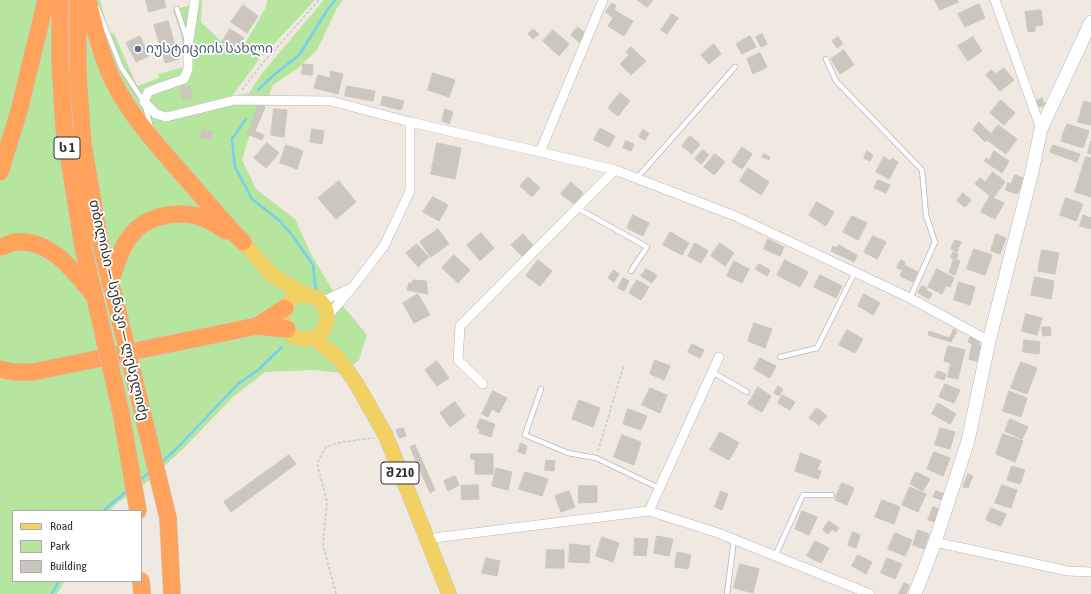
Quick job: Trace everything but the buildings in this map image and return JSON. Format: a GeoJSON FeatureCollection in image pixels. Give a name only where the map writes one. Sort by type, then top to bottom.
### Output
{"type":"FeatureCollection","features":[{"type":"Feature","properties":{"kind":"highway"},"geometry":{"type":"LineString","coordinates":[[0,172],[19,111],[46,0]]}},
{"type":"Feature","properties":{"kind":"highway","name":"თბილისი — სენაკი — ლესელიძე"},"geometry":{"type":"LineString","coordinates":[[60,0],[60,63],[64,128],[83,247],[121,413],[138,510]]}},
{"type":"Feature","properties":{"kind":"highway","name":"თბილისი — სენაკი — ლესელიძე"},"geometry":{"type":"LineString","coordinates":[[78,0],[78,74],[83,144],[99,237],[168,518],[172,594]]}},
{"type":"Feature","properties":{"kind":"highway"},"geometry":{"type":"LineString","coordinates":[[88,0],[99,46],[124,100],[143,129],[243,242]]}},
{"type":"Feature","properties":{"kind":"highway"},"geometry":{"type":"LineString","coordinates":[[110,283],[122,251],[133,232],[149,220],[169,214],[194,215],[215,224],[243,242]]}},
{"type":"Feature","properties":{"kind":"highway"},"geometry":{"type":"LineString","coordinates":[[0,247],[14,242],[30,242],[52,251],[74,272],[94,295]]}},
{"type":"Feature","properties":{"kind":"highway"},"geometry":{"type":"LineString","coordinates":[[257,326],[286,307]]}},
{"type":"Feature","properties":{"kind":"highway"},"geometry":{"type":"LineString","coordinates":[[0,368],[14,372],[33,372],[257,326],[287,329]]}},
{"type":"Feature","properties":{"kind":"highway"},"geometry":{"type":"LineString","coordinates":[[141,582],[142,594]]}},
{"type":"Feature","properties":{"kind":"main road"},"geometry":{"type":"LineString","coordinates":[[915,594],[935,542],[968,441],[989,341],[1042,129],[1091,22]]}},
{"type":"Feature","properties":{"kind":"main road"},"geometry":{"type":"LineString","coordinates":[[243,242],[273,276],[321,302],[326,308],[327,320],[322,332],[314,338],[309,339],[294,336],[287,329],[284,319],[286,307],[273,276]]}},
{"type":"Feature","properties":{"kind":"main road"},"geometry":{"type":"LineString","coordinates":[[286,307],[296,298],[306,295]]}},
{"type":"Feature","properties":{"kind":"main road","name":"შ 210"},"geometry":{"type":"LineString","coordinates":[[327,320],[339,359]]}},
{"type":"Feature","properties":{"kind":"main road","name":"შ 210"},"geometry":{"type":"LineString","coordinates":[[314,338],[339,359],[356,383],[386,436],[449,594]]}},
{"type":"Feature","properties":{"kind":"street"},"geometry":{"type":"LineString","coordinates":[[195,0],[188,46],[188,69],[184,79],[148,92],[144,102],[156,114],[166,117],[235,100],[331,101],[410,122],[615,170],[735,216],[910,298],[989,341]]}},
{"type":"Feature","properties":{"kind":"street"},"geometry":{"type":"LineString","coordinates":[[540,152],[603,0]]}},
{"type":"Feature","properties":{"kind":"street"},"geometry":{"type":"LineString","coordinates":[[995,0],[1042,129]]}},
{"type":"Feature","properties":{"kind":"street"},"geometry":{"type":"LineString","coordinates":[[327,320],[384,246],[410,191],[410,122]]}},
{"type":"Feature","properties":{"kind":"street"},"geometry":{"type":"LineString","coordinates":[[483,384],[458,360],[460,326],[615,170]]}},
{"type":"Feature","properties":{"kind":"street"},"geometry":{"type":"LineString","coordinates":[[321,302],[352,288]]}},
{"type":"Feature","properties":{"kind":"street"},"geometry":{"type":"LineString","coordinates":[[649,512],[719,357]]}},
{"type":"Feature","properties":{"kind":"street"},"geometry":{"type":"LineString","coordinates":[[426,539],[649,512],[718,533],[870,594]]}},
{"type":"Feature","properties":{"kind":"street"},"geometry":{"type":"LineString","coordinates":[[935,542],[1068,571],[1091,572]]}},
{"type":"Feature","properties":{"kind":"lane"},"geometry":{"type":"LineString","coordinates":[[95,0],[121,67],[144,102],[155,143]]}},
{"type":"Feature","properties":{"kind":"lane"},"geometry":{"type":"LineString","coordinates":[[177,9],[188,46]]}},
{"type":"Feature","properties":{"kind":"lane"},"geometry":{"type":"LineString","coordinates":[[826,60],[836,80],[922,170],[926,215],[935,242],[910,298]]}},
{"type":"Feature","properties":{"kind":"lane"},"geometry":{"type":"LineString","coordinates":[[637,178],[735,67]]}},
{"type":"Feature","properties":{"kind":"lane"},"geometry":{"type":"LineString","coordinates":[[577,208],[647,247],[631,271]]}},
{"type":"Feature","properties":{"kind":"lane"},"geometry":{"type":"LineString","coordinates":[[780,357],[817,348],[855,272]]}},
{"type":"Feature","properties":{"kind":"lane"},"geometry":{"type":"LineString","coordinates":[[712,372],[747,392]]}},
{"type":"Feature","properties":{"kind":"lane"},"geometry":{"type":"LineString","coordinates":[[541,389],[525,435],[568,453],[596,458],[660,488]]}},
{"type":"Feature","properties":{"kind":"lane"},"geometry":{"type":"LineString","coordinates":[[775,556],[803,495],[832,495]]}},
{"type":"Feature","properties":{"kind":"lane"},"geometry":{"type":"LineString","coordinates":[[727,594],[734,539]]}},
{"type":"Feature","properties":{"kind":"path"},"geometry":{"type":"LineString","coordinates":[[235,100],[262,64],[319,0]]}},
{"type":"Feature","properties":{"kind":"path"},"geometry":{"type":"LineString","coordinates":[[596,458],[624,365]]}},
{"type":"Feature","properties":{"kind":"path"},"geometry":{"type":"LineString","coordinates":[[336,594],[323,544],[327,502],[317,463],[326,447],[342,442],[386,436]]}},
{"type":"Feature","properties":{"kind":"green space"},"geometry":{"type":"Polygon","coordinates":[[[0,0],[100,0],[109,34],[114,33],[137,86],[159,78],[158,74],[185,67],[182,36],[173,10],[190,5],[190,0],[202,0],[201,22],[234,54],[242,49],[266,7],[267,0],[315,0],[258,61],[232,96],[249,93],[263,72],[324,0],[343,0],[337,8],[317,50],[297,69],[273,85],[264,108],[250,134],[242,160],[256,189],[295,219],[311,254],[339,301],[367,335],[359,360],[343,373],[313,370],[265,372],[233,397],[183,449],[147,482],[116,504],[111,510],[12,510],[12,582],[64,582],[57,594],[0,594],[0,0]]]}},
{"type":"Feature","properties":{"kind":"waterway"},"geometry":{"type":"LineString","coordinates":[[258,90],[299,55],[335,0]]}},
{"type":"Feature","properties":{"kind":"waterway"},"geometry":{"type":"LineString","coordinates":[[246,119],[232,139],[235,167],[252,199],[280,221],[292,235],[313,265],[316,291]]}},
{"type":"Feature","properties":{"kind":"waterway"},"geometry":{"type":"LineString","coordinates":[[161,463],[238,384],[258,370],[282,347]]}},
{"type":"Feature","properties":{"kind":"waterway"},"geometry":{"type":"LineString","coordinates":[[139,481],[151,471]]}},
{"type":"Feature","properties":{"kind":"waterway"},"geometry":{"type":"LineString","coordinates":[[104,510],[128,490]]}},
{"type":"Feature","properties":{"kind":"waterway"},"geometry":{"type":"LineString","coordinates":[[52,594],[58,582]]}},
{"type":"Feature","properties":{"kind":"place","name":"იუსტიციის სახლი"},"geometry":{"type":"Point","coordinates":[138,49]}}]}
